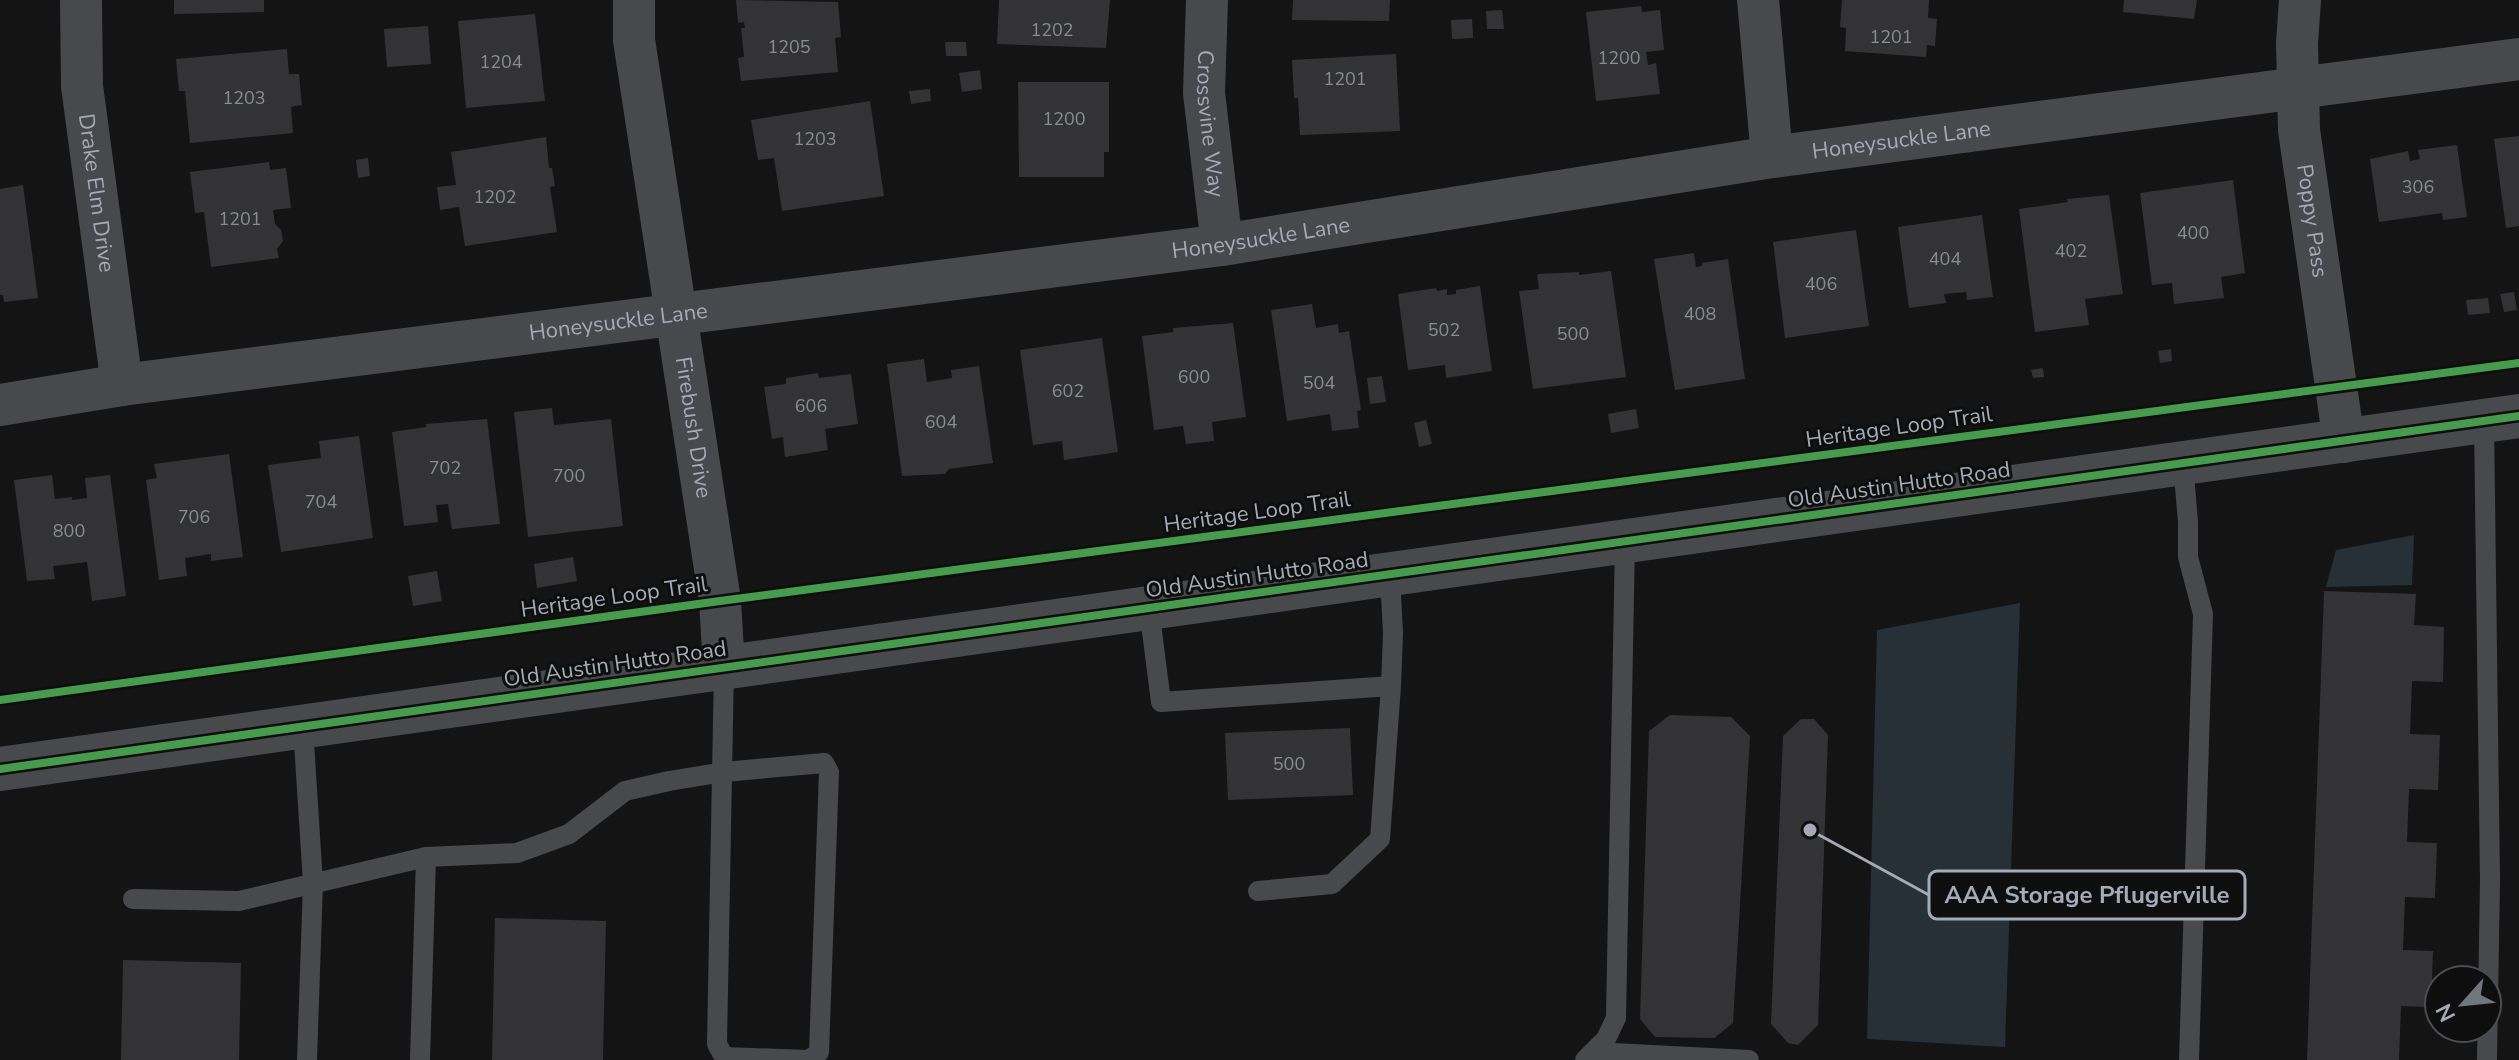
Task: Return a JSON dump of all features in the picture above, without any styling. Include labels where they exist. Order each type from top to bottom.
[{"type":"street","name":"Drake Elm Drive","points":[[81,0],[82,86],[122,385]]},
{"type":"street","name":"Firebush Drive","points":[[634,0],[634,40],[720,601],[724,667]]},
{"type":"street","name":"Crossvine Way","points":[[1207,0],[1204,93],[1222,245]]},
{"type":"street","points":[[1758,0],[1772,157]]},
{"type":"street","name":"Poppy Pass","points":[[2300,0],[2297,43],[2299,130],[2344,442]]},
{"type":"street","name":"Honeysuckle Lane","points":[[0,405],[122,385],[1222,245],[1772,157],[2519,59]]},
{"type":"street","name":"Old Austin Hutto Road","points":[[0,769],[2502,418]]},
{"type":"lane","points":[[2487,1060],[2502,418]]},
{"type":"lane","points":[[2183,463],[2188,557],[2203,614],[2189,1060]]},
{"type":"lane","points":[[1590,1056],[1606,1039],[1616,1018],[1625,542]]},
{"type":"lane","points":[[1258,891],[1332,884],[1380,839],[1391,686],[1393,633],[1390,576]]},
{"type":"lane","points":[[1149,608],[1161,702],[1391,686]]},
{"type":"lane","points":[[133,899],[239,901],[426,857],[517,853],[569,834],[625,791],[724,772],[824,763],[829,772],[819,1052],[809,1060],[724,1057],[717,1044],[724,772],[724,667]]},
{"type":"lane","points":[[303,727],[313,883],[307,1060]]},
{"type":"lane","points":[[420,1060],[426,857]]},
{"type":"lane","points":[[1590,1056],[1749,1060]]},
{"type":"shaded area","points":[[2414,535],[2412,585],[2326,587],[2336,550]]},
{"type":"shaded area","points":[[2020,603],[2005,1047],[1867,1039],[1877,630]]},
{"type":"building","points":[[174,0],[264,0],[264,12],[174,14]]},
{"type":"building","points":[[736,0],[838,2],[841,37],[835,38],[838,72],[741,81],[738,58],[744,57],[741,28],[745,28],[744,22],[738,23]]},
{"type":"building","points":[[999,0],[1110,0],[1106,48],[997,44]]},
{"type":"building","points":[[1293,0],[1390,0],[1389,21],[1292,20]]},
{"type":"building","points":[[1842,0],[1929,0],[1928,18],[1937,19],[1935,46],[1927,45],[1926,57],[1845,51],[1846,28],[1840,27]]},
{"type":"building","points":[[2124,0],[2197,0],[2194,19],[2123,12]]},
{"type":"building","points":[[1641,6],[1642,12],[1660,10],[1664,50],[1646,52],[1648,65],[1656,63],[1660,94],[1596,101],[1586,12]]},
{"type":"building","points":[[1502,10],[1504,29],[1487,29],[1486,11]]},
{"type":"building","points":[[535,14],[545,101],[466,108],[458,21]]},
{"type":"building","points":[[1472,19],[1473,38],[1452,39],[1451,20]]},
{"type":"building","points":[[428,26],[431,64],[387,67],[384,29]]},
{"type":"building","points":[[945,42],[966,42],[967,56],[946,56]]},
{"type":"building","points":[[287,49],[289,74],[299,74],[302,105],[291,107],[293,133],[190,143],[185,91],[179,91],[176,59]]},
{"type":"building","points":[[1396,54],[1400,131],[1300,135],[1292,60]]},
{"type":"building","points":[[980,70],[982,89],[962,92],[959,73]]},
{"type":"building","points":[[1018,82],[1109,82],[1109,152],[1104,152],[1104,177],[1019,177]]},
{"type":"building","points":[[930,89],[931,101],[911,104],[909,91]]},
{"type":"building","points":[[870,101],[884,196],[782,211],[774,158],[758,160],[751,120]]},
{"type":"building","points":[[2519,136],[2519,226],[2506,228],[2494,139]]},
{"type":"building","points":[[546,137],[549,168],[552,168],[555,186],[550,187],[557,232],[465,246],[459,207],[440,210],[437,187],[456,185],[451,152]]},
{"type":"building","points":[[2457,145],[2467,217],[2443,220],[2442,213],[2379,222],[2370,159],[2408,151],[2410,161],[2420,159],[2418,150]]},
{"type":"building","points":[[368,158],[370,176],[358,178],[356,160]]},
{"type":"building","points":[[269,162],[270,170],[286,168],[291,208],[273,210],[283,241],[277,249],[279,258],[211,267],[204,212],[195,213],[190,172]]},
{"type":"building","points":[[2233,180],[2245,273],[2221,277],[2224,298],[2174,304],[2172,283],[2152,285],[2140,193]]},
{"type":"building","points":[[23,185],[38,298],[4,302],[3,295],[0,295],[0,189]]},
{"type":"building","points":[[2109,195],[2123,294],[2085,299],[2089,325],[2035,332],[2019,209],[2068,202],[2067,199]]},
{"type":"building","points":[[1982,215],[1993,297],[1967,300],[1966,292],[1944,294],[1946,303],[1909,308],[1898,227]]},
{"type":"building","points":[[1856,230],[1869,326],[1785,338],[1773,242]]},
{"type":"building","points":[[1694,253],[1696,267],[1702,266],[1702,263],[1728,259],[1745,379],[1675,390],[1654,259]]},
{"type":"building","points":[[1611,271],[1626,377],[1533,389],[1519,291],[1539,289],[1539,274],[1579,272],[1579,275]]},
{"type":"building","points":[[1480,286],[1492,371],[1446,378],[1445,365],[1408,370],[1398,294],[1436,288],[1437,291],[1447,289],[1447,295],[1456,294],[1456,290]]},
{"type":"building","points":[[2514,292],[2517,310],[2504,312],[2500,294]]},
{"type":"building","points":[[2488,298],[2490,313],[2468,315],[2466,300]]},
{"type":"building","points":[[1312,304],[1316,328],[1338,324],[1339,333],[1349,331],[1361,410],[1357,411],[1359,428],[1332,431],[1330,414],[1287,421],[1271,310]]},
{"type":"building","points":[[1233,323],[1246,417],[1212,422],[1214,441],[1186,444],[1183,426],[1154,430],[1142,336],[1173,332],[1173,328]]},
{"type":"building","points":[[1102,338],[1118,452],[1064,460],[1062,441],[1033,445],[1020,350]]},
{"type":"building","points":[[2171,349],[2172,361],[2160,363],[2158,351]]},
{"type":"building","points":[[924,359],[927,382],[952,378],[951,370],[979,366],[993,463],[949,469],[945,474],[902,476],[887,364]]},
{"type":"building","points":[[2043,368],[2044,377],[2033,378],[2031,370]]},
{"type":"building","points":[[818,373],[819,378],[851,374],[858,424],[825,429],[828,450],[785,457],[783,437],[772,439],[764,387],[786,384],[786,378]]},
{"type":"building","points":[[1382,376],[1386,402],[1370,404],[1367,378]]},
{"type":"building","points":[[552,408],[554,425],[611,419],[623,526],[528,537],[514,412]]},
{"type":"building","points":[[1636,409],[1639,428],[1611,433],[1608,414]]},
{"type":"building","points":[[487,419],[500,524],[452,529],[448,504],[436,505],[438,522],[404,526],[392,432],[426,427],[426,424]]},
{"type":"building","points":[[1426,420],[1432,444],[1419,447],[1414,423]]},
{"type":"building","points":[[359,436],[373,538],[281,552],[268,465],[321,458],[319,441]]},
{"type":"building","points":[[229,454],[243,557],[211,561],[211,554],[185,558],[187,576],[159,580],[146,480],[157,478],[154,464]]},
{"type":"building","points":[[52,475],[55,499],[72,497],[72,500],[87,498],[85,478],[110,475],[126,596],[92,601],[87,562],[53,566],[55,579],[27,581],[14,480]]},
{"type":"building","points":[[573,557],[577,581],[537,588],[534,564]]},
{"type":"building","points":[[437,571],[442,601],[413,606],[408,576]]},
{"type":"building","points":[[2324,591],[2416,594],[2414,625],[2444,627],[2443,682],[2412,681],[2410,734],[2440,735],[2438,790],[2409,789],[2407,842],[2437,843],[2435,898],[2405,897],[2403,950],[2433,951],[2433,964],[2423,964],[2423,1007],[2401,1006],[2399,1060],[2307,1060]]},
{"type":"building","points":[[1670,715],[1731,717],[1750,736],[1733,1023],[1714,1038],[1655,1037],[1640,1019],[1649,731]]},
{"type":"building","points":[[1801,719],[1814,719],[1828,735],[1818,1025],[1798,1045],[1788,1043],[1771,1024],[1783,736]]},
{"type":"building","points":[[1350,728],[1353,795],[1228,800],[1225,733]]},
{"type":"building","points":[[495,918],[606,921],[603,1060],[492,1060]]},
{"type":"building","points":[[123,960],[241,963],[239,1060],[121,1060]]},
{"type":"cycle path","name":"Heritage Loop Trail","points":[[0,700],[720,601],[2519,363]]},
{"type":"cycle path","points":[[0,769],[2519,416]]},
{"type":"place","name":"AAA Storage Pflugerville","points":[[1810,830]]}]
